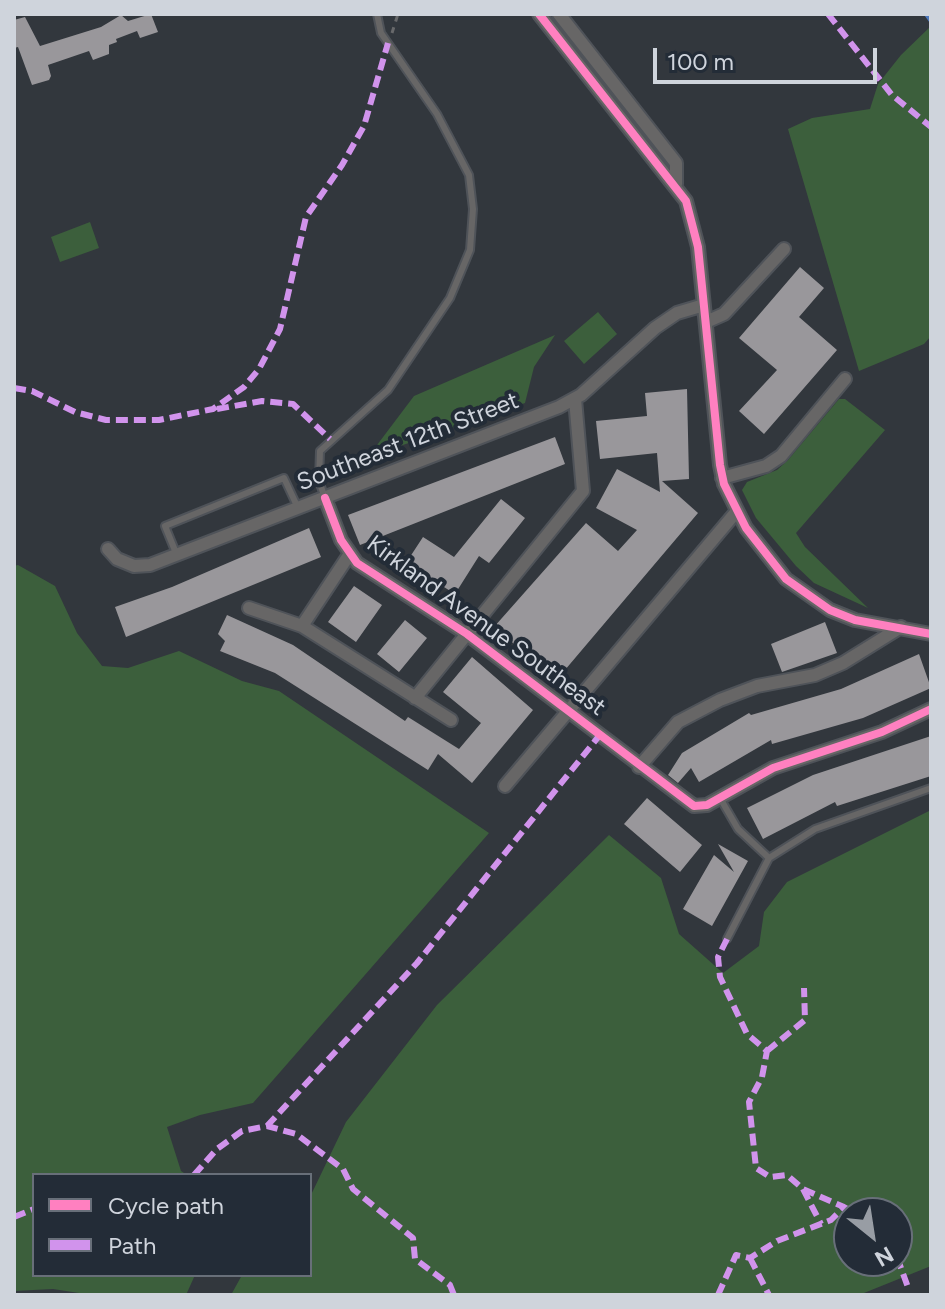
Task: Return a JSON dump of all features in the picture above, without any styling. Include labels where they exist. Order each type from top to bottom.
[{"type":"street","points":[[539,14],[662,174],[676,184]]},
{"type":"street","points":[[559,14],[676,163],[676,184],[695,222],[722,478],[737,511],[762,551],[806,596],[855,620],[931,634]]},
{"type":"street","points":[[706,322],[724,314],[784,249]]},
{"type":"street","name":"Southeast 12th Street","points":[[108,549],[117,559],[134,566],[150,565],[575,399],[655,328],[677,313],[704,305]]},
{"type":"street","points":[[722,478],[766,466],[781,456],[845,379]]},
{"type":"street","points":[[415,698],[583,491],[575,399]]},
{"type":"street","name":"Kirkland Avenue Southeast","points":[[325,498],[349,555],[467,634],[684,800],[700,806],[720,798]]},
{"type":"street","points":[[505,786],[737,511]]},
{"type":"street","points":[[302,626],[349,555]]},
{"type":"street","points":[[249,608],[302,626],[451,720]]},
{"type":"street","points":[[639,767],[678,722],[757,686],[815,675],[843,663],[901,627]]},
{"type":"street","points":[[720,798],[773,768],[882,732],[931,709]]},
{"type":"lane","points":[[325,498],[319,481],[320,451],[388,390],[450,298],[470,250],[473,209],[469,175],[437,114],[381,33],[377,14]]},
{"type":"lane","points":[[177,554],[165,526],[284,478],[298,508]]},
{"type":"lane","points":[[727,939],[769,858],[815,829],[931,788]]},
{"type":"lane","points":[[720,798],[738,829],[769,858]]},
{"type":"path","points":[[388,43],[398,14]]},
{"type":"green space","points":[[931,26],[931,336],[924,344],[859,371],[788,129],[812,118],[870,109],[878,84],[901,55]]},
{"type":"green space","points":[[90,222],[99,248],[60,262],[51,237]]},
{"type":"green space","points":[[598,312],[617,334],[584,364],[564,341]]},
{"type":"green space","points":[[555,335],[534,367],[525,403],[368,457],[414,396]]},
{"type":"green space","points":[[839,399],[845,399],[885,430],[796,533],[805,547],[868,608],[814,583],[756,518],[742,490],[747,482],[777,470],[788,460]]},
{"type":"green space","points":[[18,565],[55,586],[77,633],[102,666],[128,668],[179,651],[242,681],[279,691],[489,833],[253,1103],[200,1115],[167,1127],[184,1173],[32,1173],[32,1277],[194,1277],[186,1295],[92,1295],[53,1289],[14,1291],[14,566]]},
{"type":"green space","points":[[931,810],[931,1266],[913,1273],[913,1197],[833,1197],[833,1277],[904,1277],[859,1295],[231,1295],[241,1277],[312,1277],[312,1193],[346,1122],[437,1005],[609,835],[661,878],[679,934],[723,973],[759,946],[764,912],[787,882]]},
{"type":"building","points":[[151,14],[158,32],[140,38],[137,31],[116,39],[117,42],[109,45],[109,54],[93,60],[89,51],[48,65],[49,80],[32,85],[18,47],[14,48],[14,20],[25,17],[40,46],[101,27],[121,15],[128,21]]},
{"type":"building","points":[[800,267],[824,288],[799,317],[837,350],[764,434],[739,411],[777,370],[739,338]]},
{"type":"building","points":[[687,389],[689,479],[662,481],[698,513],[559,677],[523,646],[520,649],[494,627],[586,523],[618,551],[637,530],[596,508],[617,469],[660,492],[657,453],[600,459],[596,421],[647,416],[645,393]]},
{"type":"building","points":[[555,437],[565,464],[360,545],[348,515]]},
{"type":"building","points":[[501,499],[525,518],[489,563],[479,556],[455,594],[406,563],[423,537],[454,557]]},
{"type":"building","points":[[309,528],[321,557],[126,637],[115,607],[172,587]]},
{"type":"building","points":[[354,586],[382,605],[356,642],[328,622]]},
{"type":"building","points":[[227,615],[293,645],[405,721],[408,717],[459,749],[481,723],[443,692],[472,657],[533,710],[472,783],[438,754],[428,770],[275,673],[220,651],[225,641],[218,634]]},
{"type":"building","points":[[405,620],[427,638],[399,672],[377,654]]},
{"type":"building","points":[[825,622],[837,653],[782,672],[771,644]]},
{"type":"building","points":[[919,654],[931,688],[863,718],[772,744],[771,740],[699,782],[691,768],[678,783],[668,775],[682,753],[749,713],[751,715],[841,689]]},
{"type":"building","points":[[931,736],[931,776],[837,806],[835,802],[763,839],[747,808],[813,775]]},
{"type":"building","points":[[647,798],[702,845],[680,872],[624,824]]},
{"type":"building","points":[[718,844],[748,861],[712,926],[683,909],[714,855],[734,872]]},
{"type":"waterway","points":[[926,14],[931,21]]},
{"type":"marked path","points":[[828,14],[892,95],[931,127]]},
{"type":"marked path","points":[[14,388],[32,391],[75,412],[106,420],[159,420],[213,409],[244,387],[259,369],[280,329],[306,217],[342,165],[364,126],[388,43]]},
{"type":"marked path","points":[[217,409],[262,401],[293,404],[330,439]]},
{"type":"marked path","points":[[267,1126],[417,963],[599,736]]},
{"type":"marked path","points":[[727,939],[718,957],[720,977],[747,1034],[767,1051],[762,1077],[749,1102],[756,1168],[770,1177],[787,1175],[803,1189],[833,1202]]},
{"type":"marked path","points":[[767,1051],[805,1020],[804,988]]},
{"type":"marked path","points":[[196,1173],[217,1149],[242,1131],[267,1126],[296,1134],[343,1169],[353,1189],[413,1238],[415,1259],[450,1285],[454,1295]]},
{"type":"marked path","points":[[803,1189],[821,1224]]},
{"type":"marked path","points":[[14,1217],[32,1210]]},
{"type":"marked path","points":[[718,1295],[736,1255],[750,1258],[777,1241],[833,1218]]},
{"type":"marked path","points":[[750,1258],[769,1295]]},
{"type":"marked path","points":[[904,1277],[909,1290]]},
{"type":"cycle path","points":[[539,14],[686,201],[698,247],[720,465],[724,484],[746,528],[786,579],[830,610],[855,620],[931,634]]},
{"type":"cycle path","points":[[325,498],[341,540],[357,563],[467,634],[694,806],[707,805],[773,768],[882,732],[931,709]]}]
